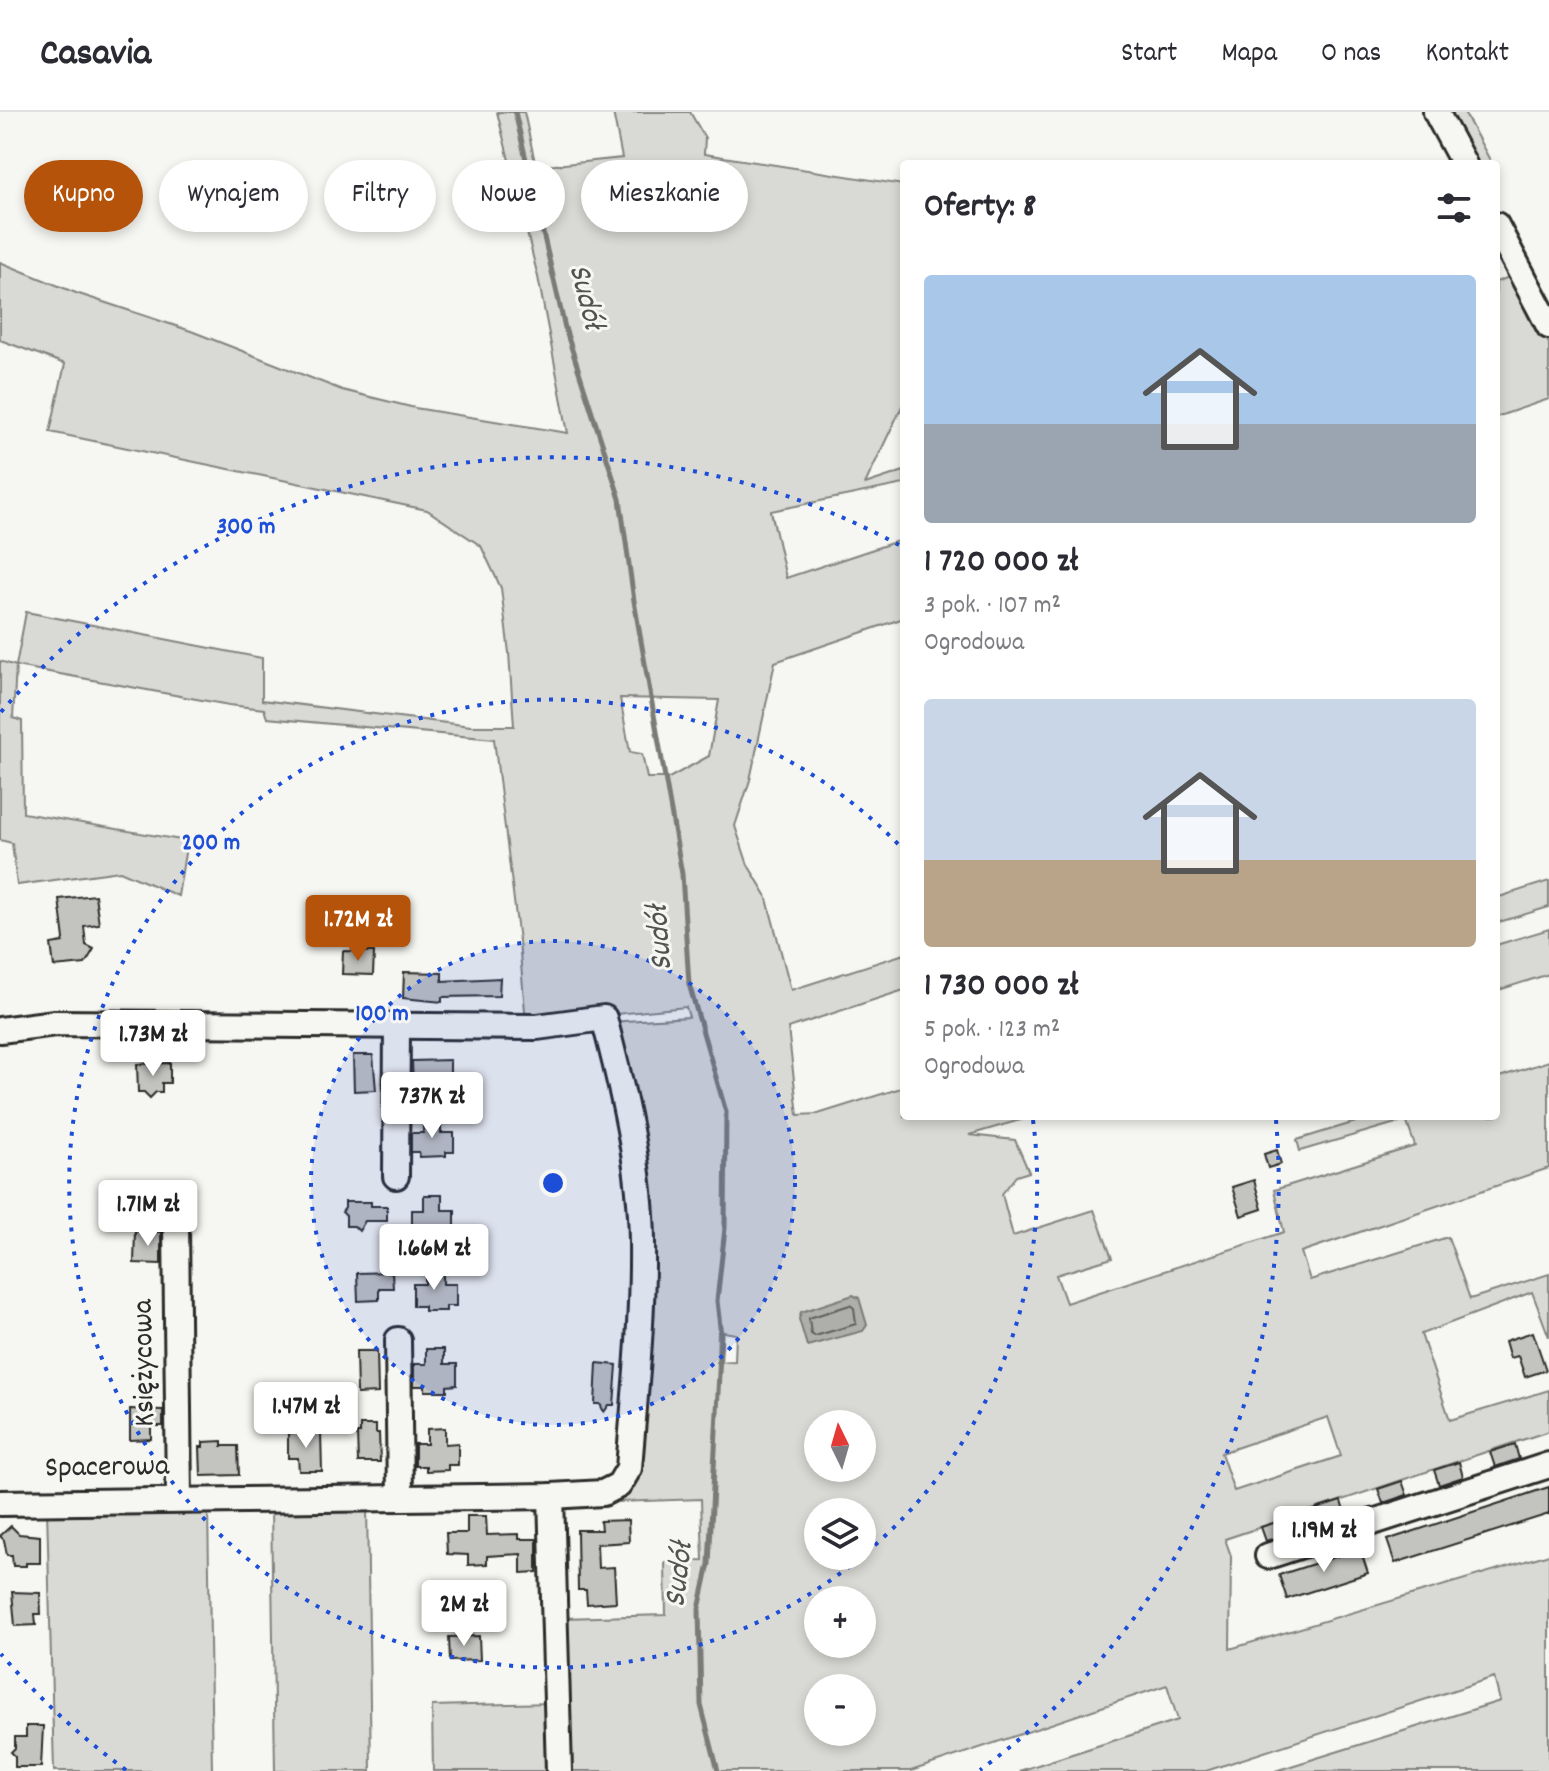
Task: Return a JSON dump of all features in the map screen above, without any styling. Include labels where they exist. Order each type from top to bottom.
[{"type":"street","points":[[1436,112],[1462,160]]},
{"type":"street","points":[[1500,233],[1549,326]]},
{"type":"street","name":"Spacerowa","points":[[0,1503],[551,1496],[603,1493],[619,1485],[629,1468],[640,1322],[642,1239],[636,1167],[622,1085],[604,1018],[537,1027],[397,1027]]},
{"type":"street","points":[[0,1030],[55,1023],[397,1027],[396,1176]]},
{"type":"street","name":"Księżycowa","points":[[176,1225],[179,1500]]},
{"type":"street","points":[[398,1340],[400,1497]]},
{"type":"street","points":[[1268,1556],[1549,1465]]},
{"type":"street","points":[[551,1496],[559,1771]]},
{"type":"shaded area","points":[[497,112],[524,112],[534,160],[509,160]]},
{"type":"shaded area","points":[[613,112],[690,112],[705,138],[704,154],[743,160],[603,160],[622,158]]},
{"type":"shaded area","points":[[1444,112],[1464,112],[1490,160],[1471,160]]},
{"type":"shaded area","points":[[748,161],[900,184],[900,410],[865,484],[900,472],[900,485],[771,511],[786,578],[900,540],[900,619],[775,662],[750,780],[735,826],[748,865],[766,895],[791,990],[900,955],[900,991],[788,1028],[798,1115],[818,1114],[900,1088],[900,1120],[1020,1120],[969,1135],[1015,1140],[1029,1172],[1016,1176],[1002,1194],[1013,1236],[1094,1210],[1112,1258],[1056,1275],[1066,1303],[1284,1232],[1274,1190],[1415,1146],[1406,1120],[1500,1120],[1500,1077],[1549,1061],[1549,1168],[1301,1252],[1310,1280],[1448,1237],[1470,1299],[1549,1274],[1549,1337],[1532,1292],[1421,1334],[1450,1420],[1549,1390],[1549,1431],[1225,1539],[1231,1556],[1230,1649],[1549,1554],[1549,1771],[1275,1771],[1500,1701],[1494,1677],[1206,1771],[1019,1771],[1178,1720],[1167,1685],[911,1771],[566,1771],[563,1618],[666,1615],[665,1562],[703,1560],[701,1499],[618,1502],[636,1469],[644,1329],[609,1022],[689,1017],[686,1007],[526,1023],[494,739],[267,718],[264,709],[16,666],[26,612],[262,658],[262,700],[471,726],[514,726],[501,588],[481,546],[427,510],[50,432],[65,364],[0,340],[0,262],[342,390],[415,408],[568,433],[527,232],[565,232],[565,164],[581,162],[581,232],[748,232]],"holes":[[[620,698],[719,700],[709,756],[669,778],[647,778],[642,754],[630,752]],[[718,1331],[736,1334],[735,1361],[717,1362]],[[1328,1417],[1341,1456],[1234,1491],[1221,1453]]]},
{"type":"shaded area","points":[[1517,274],[1549,344],[1549,399],[1500,416],[1500,280]]},
{"type":"shaded area","points":[[0,661],[16,666],[13,718],[22,721],[23,813],[187,841],[178,896],[120,871],[17,885],[12,843],[0,840]]},
{"type":"shaded area","points":[[1549,881],[1549,907],[1500,922],[1500,897]]},
{"type":"shaded area","points":[[1549,929],[1549,974],[1500,990],[1500,944]]},
{"type":"shaded area","points":[[1362,1120],[1406,1120],[1300,1151],[1297,1140]]},
{"type":"shaded area","points":[[367,1504],[371,1771],[275,1771],[271,1505]]},
{"type":"shaded area","points":[[208,1507],[212,1771],[54,1771],[47,1509]]},
{"type":"shaded area","points":[[553,1703],[554,1771],[433,1771],[432,1706]]},
{"type":"water","points":[[853,1295],[859,1298],[867,1325],[863,1331],[807,1346],[799,1319],[801,1312]]},
{"type":"building","points":[[95,895],[99,924],[84,926],[86,945],[94,949],[85,964],[54,967],[51,944],[63,942],[64,939],[59,899]]},
{"type":"building","points":[[343,951],[374,952],[373,975],[342,974]]},
{"type":"building","points":[[404,972],[442,973],[442,981],[500,978],[499,996],[442,997],[442,1002],[403,998]]},
{"type":"building","points":[[353,1055],[373,1055],[376,1090],[354,1091]]},
{"type":"building","points":[[450,1060],[450,1086],[413,1087],[412,1061]]},
{"type":"building","points":[[170,1063],[170,1083],[162,1083],[162,1092],[156,1092],[150,1098],[144,1092],[138,1092],[137,1064]]},
{"type":"building","points":[[423,1118],[441,1118],[441,1133],[454,1133],[454,1152],[446,1152],[446,1156],[419,1157],[419,1152],[411,1152],[411,1133],[423,1133]]},
{"type":"building","points":[[1277,1150],[1281,1164],[1268,1168],[1264,1154]]},
{"type":"building","points":[[1254,1180],[1262,1209],[1241,1216],[1232,1187]]},
{"type":"building","points":[[424,1195],[442,1195],[442,1210],[455,1210],[455,1228],[447,1228],[448,1233],[420,1234],[420,1229],[412,1229],[412,1210],[424,1210]]},
{"type":"building","points":[[345,1202],[371,1202],[371,1206],[387,1206],[387,1221],[365,1221],[359,1231],[354,1226],[346,1226],[346,1216],[342,1212]]},
{"type":"building","points":[[135,1231],[161,1232],[161,1264],[134,1263]]},
{"type":"building","points":[[425,1269],[443,1269],[443,1284],[456,1284],[456,1306],[446,1306],[446,1311],[424,1311],[424,1306],[413,1306],[413,1284],[425,1284]]},
{"type":"building","points":[[392,1272],[393,1288],[379,1288],[379,1300],[358,1301],[357,1273]]},
{"type":"building","points":[[1533,1332],[1546,1370],[1525,1377],[1518,1356],[1510,1358],[1505,1341]]},
{"type":"building","points":[[426,1349],[444,1349],[444,1364],[457,1364],[457,1385],[447,1386],[447,1391],[425,1391],[425,1386],[414,1386],[414,1364],[426,1364]]},
{"type":"building","points":[[356,1351],[377,1351],[378,1393],[357,1394]]},
{"type":"building","points":[[597,1363],[617,1365],[614,1405],[609,1405],[604,1412],[600,1404],[595,1404]]},
{"type":"building","points":[[130,1409],[163,1410],[163,1426],[151,1426],[151,1439],[130,1440]]},
{"type":"building","points":[[360,1425],[376,1425],[380,1462],[358,1462],[357,1433],[360,1433]]},
{"type":"building","points":[[445,1428],[445,1444],[458,1443],[458,1465],[448,1465],[448,1470],[426,1471],[426,1466],[415,1466],[415,1444],[427,1444],[427,1429]]},
{"type":"building","points":[[321,1432],[322,1471],[299,1471],[298,1458],[288,1458],[288,1433]]},
{"type":"building","points":[[222,1441],[222,1446],[238,1446],[239,1475],[201,1476],[200,1447],[203,1447],[203,1442]]},
{"type":"building","points":[[1515,1444],[1519,1459],[1495,1467],[1490,1452]]},
{"type":"building","points":[[1459,1462],[1463,1477],[1439,1485],[1434,1470]]},
{"type":"building","points":[[1402,1481],[1407,1495],[1383,1503],[1378,1489]]},
{"type":"building","points":[[1549,1487],[1549,1514],[1395,1563],[1387,1540]]},
{"type":"building","points":[[1341,1501],[1345,1515],[1321,1523],[1316,1509]]},
{"type":"building","points":[[467,1516],[486,1516],[487,1535],[519,1534],[519,1539],[537,1539],[537,1572],[521,1573],[521,1554],[487,1556],[487,1564],[468,1565],[468,1555],[447,1554],[446,1533],[467,1533]]},
{"type":"building","points":[[1286,1519],[1290,1533],[1266,1541],[1261,1527]]},
{"type":"building","points":[[628,1520],[629,1542],[597,1544],[598,1568],[614,1567],[616,1602],[587,1604],[586,1590],[578,1590],[577,1530],[601,1530],[600,1521]]},
{"type":"building","points":[[11,1526],[19,1534],[40,1536],[40,1563],[13,1566],[12,1555],[7,1555],[0,1536]]},
{"type":"building","points":[[1360,1549],[1368,1573],[1287,1599],[1279,1575]]},
{"type":"building","points":[[12,1592],[40,1593],[41,1614],[35,1614],[36,1625],[15,1626]]},
{"type":"building","points":[[479,1636],[480,1660],[450,1661],[449,1637]]},
{"type":"building","points":[[26,1726],[43,1726],[41,1767],[15,1767],[15,1756],[11,1752],[15,1748],[15,1737],[26,1737]]},
{"type":"waterway","name":"Sudół","points":[[515,112],[565,328],[620,499],[634,601],[682,874],[689,984],[726,1112],[725,1228],[717,1301],[721,1335],[709,1564],[699,1609],[701,1705],[718,1771]]}]
